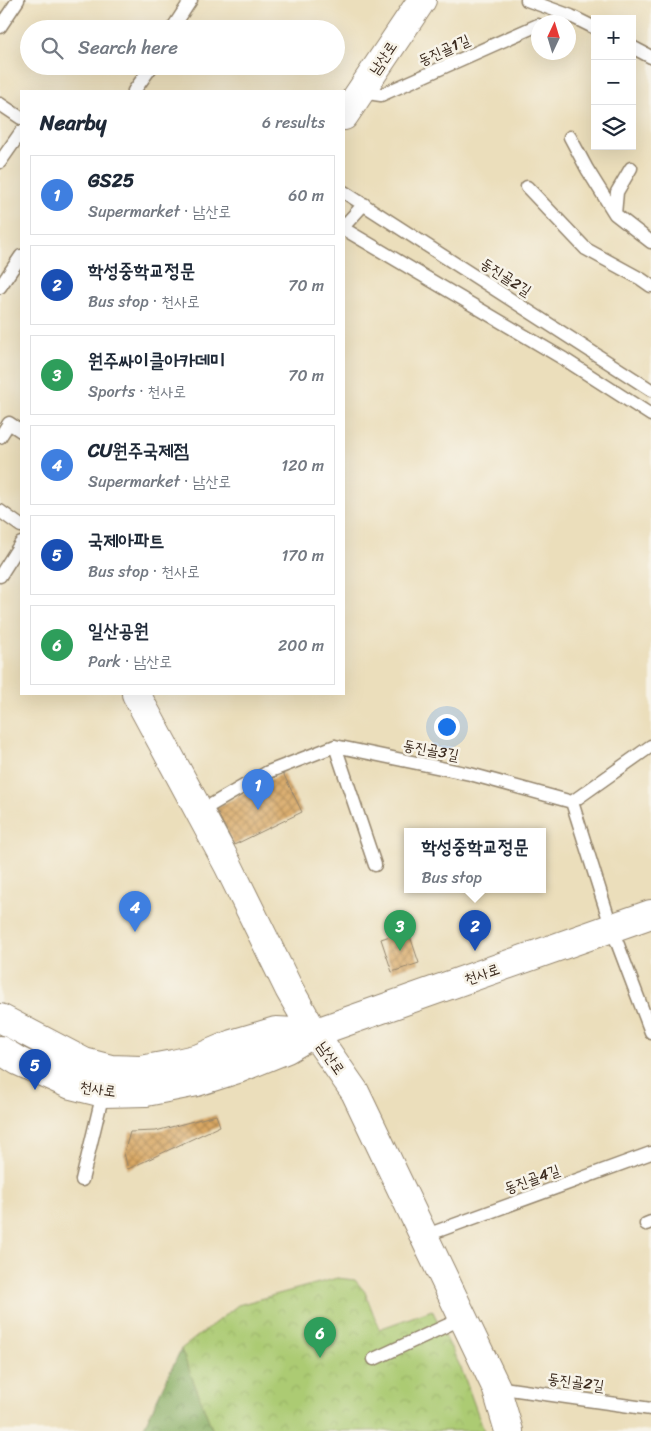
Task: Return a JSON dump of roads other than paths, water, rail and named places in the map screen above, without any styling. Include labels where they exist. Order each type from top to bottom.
[{"type":"street","name":"남산로","points":[[345,115],[422,0]]},
{"type":"street","name":"남산로","points":[[137,695],[199,812],[289,989],[314,1033],[355,1092],[496,1387],[509,1431]]},
{"type":"street","name":"천사로","points":[[0,1050],[18,1061],[72,1085],[107,1081],[141,1070],[199,1058],[232,1044],[276,1031],[314,1033],[651,914]]},
{"type":"street","name":"천사로","points":[[0,1018],[84,1062],[107,1081]]},
{"type":"lane","points":[[0,27],[18,0]]},
{"type":"lane","points":[[178,20],[191,0]]},
{"type":"lane","points":[[527,0],[591,26]]},
{"type":"lane","name":"동진골1길","points":[[361,92],[381,95],[531,28]]},
{"type":"lane","points":[[636,49],[651,57]]},
{"type":"lane","points":[[135,90],[146,75]]},
{"type":"lane","points":[[0,104],[20,117]]},
{"type":"lane","points":[[0,162],[20,133]]},
{"type":"lane","points":[[570,138],[615,214],[651,242]]},
{"type":"lane","points":[[615,214],[617,192],[632,168]]},
{"type":"lane","points":[[527,187],[586,249],[651,286]]},
{"type":"lane","name":"동진골2길","points":[[345,193],[650,385]]},
{"type":"lane","points":[[345,226],[364,204]]},
{"type":"lane","points":[[345,228],[564,359],[651,415]]},
{"type":"lane","points":[[0,288],[20,258]]},
{"type":"lane","points":[[0,437],[9,424],[20,430]]},
{"type":"lane","points":[[0,511],[20,525]]},
{"type":"lane","points":[[0,576],[20,545]]},
{"type":"lane","points":[[199,812],[268,772],[335,746],[376,865]]},
{"type":"lane","name":"동진골3길","points":[[335,746],[470,774],[572,802]]},
{"type":"lane","points":[[651,746],[572,802],[612,929],[651,1032]]},
{"type":"lane","points":[[82,1180],[107,1081]]},
{"type":"lane","name":"동진골4길","points":[[424,1236],[651,1153]]},
{"type":"lane","points":[[374,1359],[463,1318]]},
{"type":"lane","name":"동진골2길","points":[[496,1387],[651,1409]]},
{"type":"place","name":"GS25","points":[[258,810]]},
{"type":"place","name":"CU원주국제점","points":[[135,932]]},
{"type":"place","name":"원주싸이클아카데미","points":[[400,951]]},
{"type":"place","name":"학성중학교정문","points":[[475,951]]},
{"type":"place","name":"국제아파트","points":[[35,1090]]},
{"type":"place","name":"일산공원","points":[[320,1358]]}]
